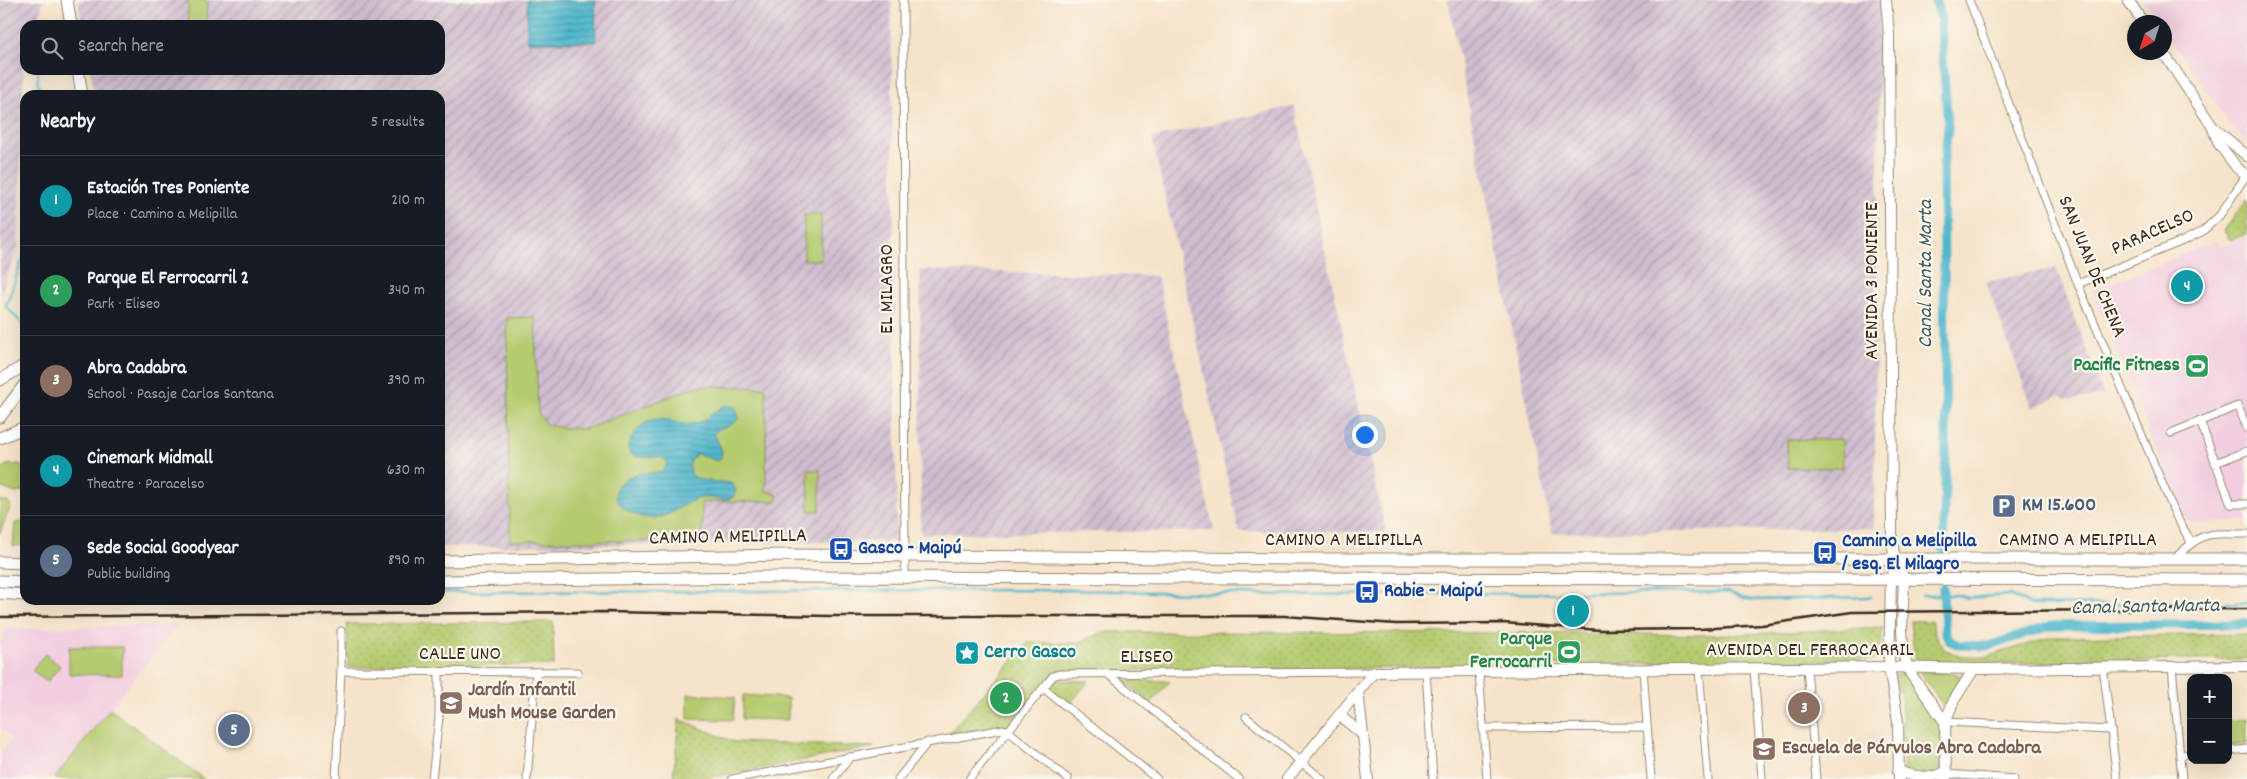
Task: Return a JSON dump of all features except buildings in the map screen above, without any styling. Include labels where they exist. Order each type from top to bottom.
[{"type":"main road","points":[[67,0],[70,20]]},
{"type":"main road","points":[[79,75],[81,90]]},
{"type":"main road","points":[[0,380],[20,368]]},
{"type":"main road","points":[[0,417],[20,391]]},
{"type":"main road","points":[[0,438],[20,429]]},
{"type":"main road","name":"CAMINO A MELIPILLA","points":[[445,561],[791,555],[905,558],[1211,559],[2247,559]]},
{"type":"main road","points":[[1020,558],[1020,578]]},
{"type":"main road","points":[[1211,559],[1211,580]]},
{"type":"main road","points":[[1296,579],[1297,559]]},
{"type":"main road","points":[[0,562],[20,563]]},
{"type":"main road","name":"CAMINO A MELIPILLA","points":[[445,581],[770,578],[2247,580]]},
{"type":"main road","points":[[0,581],[20,582]]},
{"type":"main road","points":[[0,594],[20,594]]},
{"type":"street","name":"EL MILAGRO","points":[[903,0],[905,579]]},
{"type":"street","name":"AVENIDA 3 PONIENTE","points":[[1886,0],[1889,44],[1892,534],[1896,560],[1904,579],[1902,642],[1908,668],[1946,722]]},
{"type":"street","name":"SAN JUAN DE CHENA","points":[[1969,0],[2078,284],[2176,516],[2191,542]]},
{"type":"street","points":[[2128,0],[2138,15]]},
{"type":"street","points":[[2168,60],[2212,126],[2219,144],[2237,168],[2247,175]]},
{"type":"street","points":[[2212,126],[2247,156]]},
{"type":"street","name":"PARACELSO","points":[[2078,284],[2186,240],[2203,231],[2220,215],[2247,175]]},
{"type":"street","points":[[2171,434],[2238,406],[2247,428]]},
{"type":"street","points":[[2200,421],[2231,504],[2247,504]]},
{"type":"street","points":[[2215,463],[2247,451]]},
{"type":"street","points":[[2173,560],[2191,542],[2203,536],[2247,534]]},
{"type":"street","name":"AVENIDA 3 PONIENTE","points":[[1896,560],[1891,579],[1889,667],[1898,722],[1898,775]]},
{"type":"street","points":[[336,779],[341,671],[340,632]]},
{"type":"street","points":[[2103,666],[2116,779]]},
{"type":"street","points":[[2172,666],[2182,779]]},
{"type":"street","name":"AVENIDA DEL FERROCARRIL","points":[[1374,672],[2247,666]]},
{"type":"street","points":[[1754,668],[1762,779]]},
{"type":"street","points":[[1807,668],[1816,779]]},
{"type":"street","points":[[1643,669],[1651,779]]},
{"type":"street","points":[[1699,669],[1708,779]]},
{"type":"street","points":[[1946,775],[1946,722],[1954,700],[1974,669]]},
{"type":"street","name":"CALLE UNO","points":[[341,671],[578,672]]},
{"type":"street","points":[[1426,671],[1433,779]]},
{"type":"street","points":[[1479,671],[1487,779]]},
{"type":"street","points":[[432,779],[439,717],[439,672]]},
{"type":"street","points":[[527,779],[536,672]]},
{"type":"street","points":[[1288,779],[1374,672]]},
{"type":"street","name":"ELISEO","points":[[974,777],[1043,688],[1053,676],[1059,674],[1374,672]]},
{"type":"street","points":[[1109,674],[1239,779]]},
{"type":"street","points":[[1043,688],[1158,779]]},
{"type":"street","points":[[1358,691],[1368,779]]},
{"type":"street","points":[[1338,716],[1363,734]]},
{"type":"street","points":[[1246,717],[1322,779]]},
{"type":"street","points":[[1946,722],[2111,730]]},
{"type":"street","points":[[1483,728],[1647,727]]},
{"type":"street","points":[[732,779],[768,776],[850,757],[1002,729],[1008,731],[1068,779]]},
{"type":"street","points":[[898,779],[928,742]]},
{"type":"street","points":[[2232,751],[2247,749]]},
{"type":"street","points":[[2180,756],[2187,755]]},
{"type":"street","points":[[833,779],[850,757]]},
{"type":"street","points":[[1898,775],[1922,777],[1946,775],[2014,779]]},
{"type":"shaded area","points":[[0,0],[43,0],[38,20],[20,20],[20,75],[23,75],[23,90],[20,90],[18,248],[0,295]]},
{"type":"shaded area","points":[[78,0],[891,0],[897,541],[445,547],[445,90],[94,90],[91,75],[445,75],[445,20],[81,20]]},
{"type":"shaded area","points":[[1448,0],[1880,0],[1874,528],[1552,533]]},
{"type":"shaded area","points":[[2143,0],[2247,0],[2247,142],[2232,127],[2172,41],[2172,15],[2154,15]]},
{"type":"shaded area","points":[[1294,106],[1386,532],[1239,531],[1152,138]]},
{"type":"shaded area","points":[[2247,237],[2247,521],[2192,523],[2183,516],[2093,291],[2217,240],[2221,247]]},
{"type":"shaded area","points":[[2056,268],[2104,395],[2070,400],[2058,396],[2032,408],[1986,282]]},
{"type":"shaded area","points":[[920,270],[1157,276],[1214,531],[921,534]]},
{"type":"shaded area","points":[[178,624],[54,779],[0,779],[0,755],[12,739],[0,728],[0,645],[6,629]]},
{"type":"green space","points":[[188,0],[207,0],[206,20],[188,20]]},
{"type":"green space","points":[[2247,199],[2247,234],[2230,240],[2224,231]]},
{"type":"green space","points":[[804,215],[821,215],[821,260],[804,260]]},
{"type":"green space","points":[[535,317],[538,413],[547,425],[586,429],[697,386],[766,388],[766,491],[777,494],[777,501],[702,502],[702,541],[510,541],[507,318]]},
{"type":"green space","points":[[1842,439],[1843,468],[1788,468],[1787,440]]},
{"type":"green space","points":[[20,464],[20,492],[16,493],[0,487],[0,472],[6,465]]},
{"type":"green space","points":[[808,470],[820,470],[820,511],[809,511]]},
{"type":"green space","points":[[0,500],[11,505],[0,533]]},
{"type":"green space","points":[[20,522],[20,545],[13,546],[15,523]]},
{"type":"green space","points":[[1910,621],[1931,621],[1936,637],[1944,649],[1961,657],[1986,657],[2050,637],[2247,634],[2247,659],[1923,665],[1915,661]]},
{"type":"green space","points":[[553,622],[554,665],[348,667],[347,624]]},
{"type":"green space","points":[[1883,627],[1877,660],[1057,671],[1009,726],[948,734],[1029,642],[1077,643],[1103,632],[1727,635]]},
{"type":"green space","points":[[69,647],[122,647],[122,675],[69,674]]},
{"type":"green space","points":[[45,654],[60,666],[47,682],[32,670]]},
{"type":"green space","points":[[1920,672],[1954,673],[1959,675],[1960,683],[1945,708]]},
{"type":"green space","points":[[1908,674],[1940,719],[1943,779],[1904,779],[1902,706],[1900,692],[1893,675]]},
{"type":"green space","points":[[1057,680],[1089,681],[1069,705],[1049,689]]},
{"type":"green space","points":[[1122,680],[1170,681],[1151,703]]},
{"type":"green space","points":[[688,694],[735,697],[733,720],[688,719]]},
{"type":"green space","points":[[743,695],[788,698],[788,720],[742,719]]},
{"type":"green space","points":[[110,709],[204,779],[54,779]]},
{"type":"green space","points":[[679,719],[734,742],[874,747],[702,779],[673,779]]},
{"type":"green space","points":[[2247,719],[2247,743],[2232,745],[2232,721]]},
{"type":"water","points":[[527,0],[595,0],[596,42],[527,42]]},
{"type":"water","points":[[726,405],[735,407],[739,417],[734,423],[714,433],[722,451],[721,458],[717,461],[697,454],[691,460],[690,466],[692,474],[701,480],[732,484],[736,490],[733,497],[725,500],[700,498],[666,515],[654,518],[633,514],[618,502],[617,488],[622,481],[637,474],[661,472],[667,465],[666,460],[662,458],[639,457],[630,454],[628,446],[636,431],[645,423],[656,419],[693,424],[702,421]]},
{"type":"waterway","name":"Canal Santa Marta","points":[[1935,0],[1940,15],[1948,128],[1943,167],[1946,449],[1943,549]]},
{"type":"waterway","points":[[38,75],[40,90]]},
{"type":"waterway","points":[[20,266],[6,306],[20,321]]},
{"type":"waterway","name":"Canal Santa Marta","points":[[1943,588],[1945,632],[1950,641],[1959,645],[1988,646],[2050,626],[2247,624]]},
{"type":"waterway","points":[[445,592],[1070,590],[1282,595],[1730,592],[1742,598],[1754,600],[1871,597]]},
{"type":"waterway","points":[[1922,595],[1957,595],[1968,598],[2009,595],[2032,605],[2247,603]]},
{"type":"railway","points":[[0,617],[607,612],[831,616],[1284,616],[1396,624],[1503,623],[1600,630],[1700,629],[1762,625],[1852,612],[2247,609]]},
{"type":"place","name":"Cinemark Midmall","points":[[2187,286]]},
{"type":"place","name":"Pacific Fitness","points":[[2197,366]]},
{"type":"place","name":"KM 15.600","points":[[2004,506]]},
{"type":"place","name":"Gasco - Maipú","points":[[841,549]]},
{"type":"place","name":"Camino a Melipilla / esq. El Milagro","points":[[1825,553]]},
{"type":"place","name":"Rabie - Maipú","points":[[1367,592]]},
{"type":"place","name":"Estación Tres Poniente","points":[[1573,611]]},
{"type":"place","name":"Parque Ferrocarril","points":[[1569,652]]},
{"type":"place","name":"Cerro Gasco","points":[[967,653]]},
{"type":"place","name":"Parque El Ferrocarril 2","points":[[1006,698]]},
{"type":"place","name":"Jardín Infantil Mush Mouse Garden","points":[[451,703]]},
{"type":"place","name":"Abra Cadabra","points":[[1804,708]]},
{"type":"place","name":"Sede Social Goodyear","points":[[234,730]]},
{"type":"place","name":"Escuela de Párvulos Abra Cadabra","points":[[1764,749]]}]
